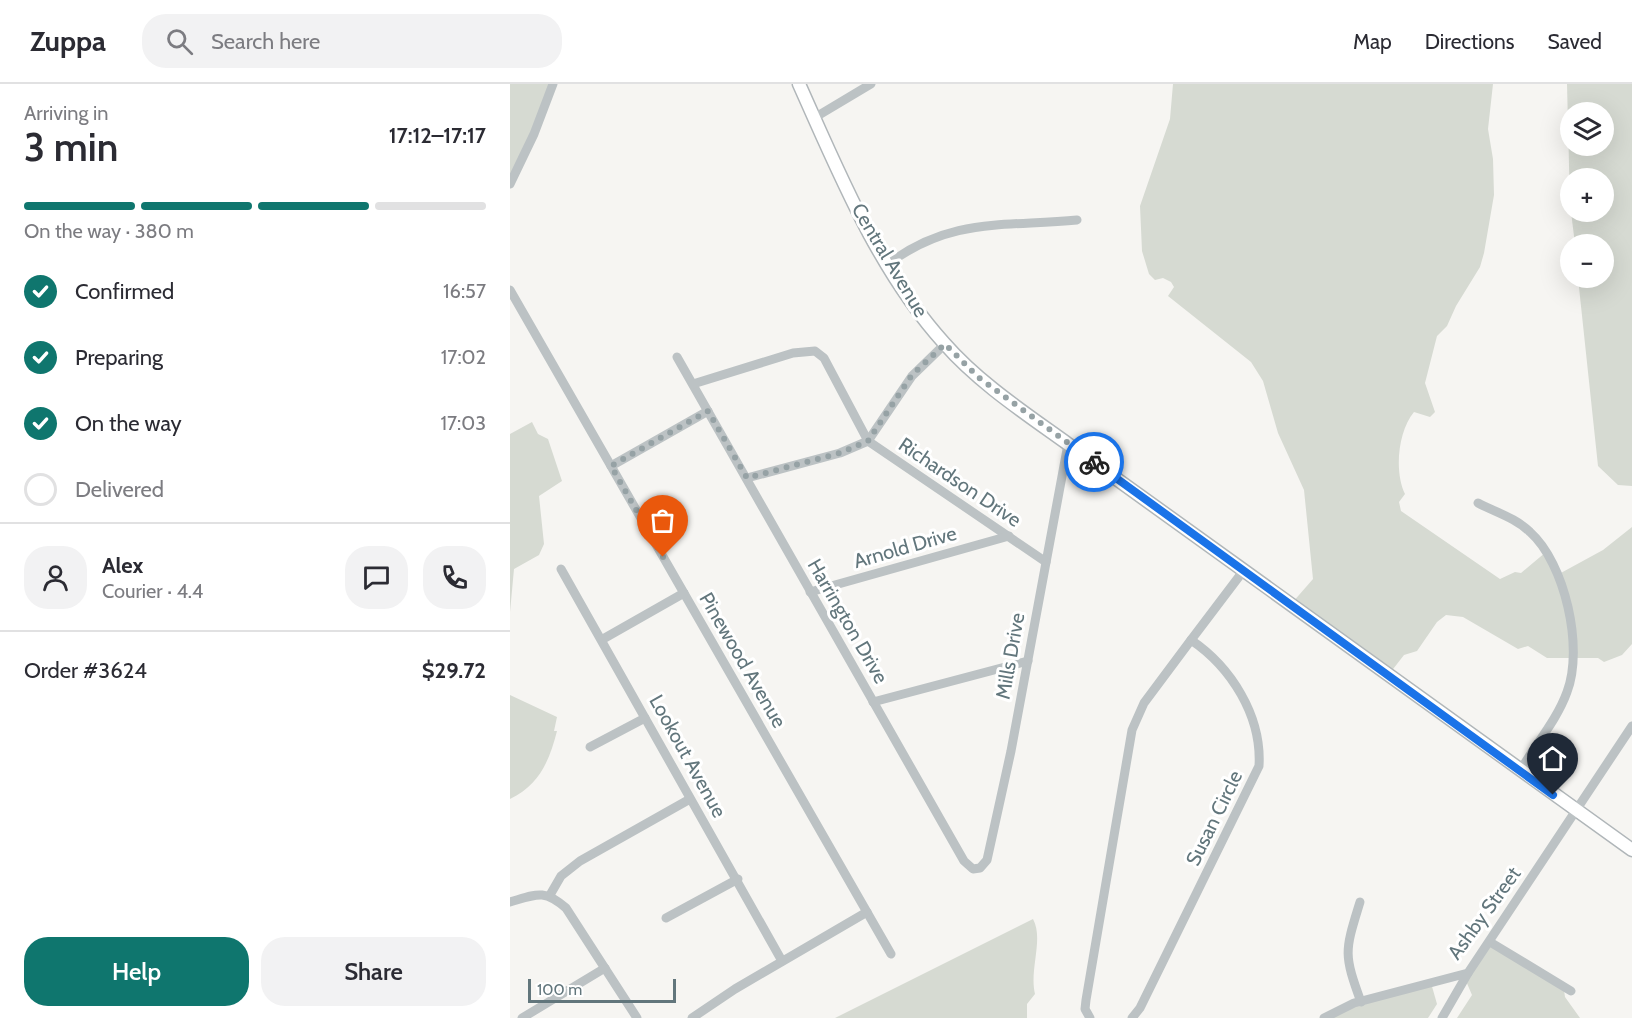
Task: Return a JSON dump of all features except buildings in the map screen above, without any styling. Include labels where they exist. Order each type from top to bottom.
[{"type":"main road","name":"Central Avenue","points":[[799,84],[888,264],[909,299],[945,344],[978,377],[1632,850]]},
{"type":"street","points":[[510,184],[534,134],[553,84]]},
{"type":"street","points":[[814,118],[871,84]]},
{"type":"street","points":[[888,264],[913,246],[954,230],[1077,220]]},
{"type":"street","name":"Pinewood Avenue","points":[[510,290],[891,954]]},
{"type":"street","points":[[747,478],[840,453],[868,441],[912,375],[945,344]]},
{"type":"street","name":"Richardson Drive","points":[[693,384],[793,352],[815,351],[830,368],[868,441],[1046,562]]},
{"type":"street","name":"Harrington Drive","points":[[677,357],[964,861],[973,869],[977,869]]},
{"type":"street","points":[[611,466],[708,411]]},
{"type":"street","name":"Mills Drive","points":[[977,869],[984,866],[987,860],[1028,661],[1068,444]]},
{"type":"street","points":[[1478,503],[1524,526],[1540,542],[1561,582],[1569,614],[1572,675],[1568,691],[1520,771]]},
{"type":"street","name":"Arnold Drive","points":[[810,592],[1009,536]]},
{"type":"street","name":"Lookout Avenue","points":[[561,568],[783,961]]},
{"type":"street","points":[[1090,1018],[1085,1010],[1086,1000],[1132,730],[1144,703],[1244,570]]},
{"type":"street","points":[[603,639],[684,593]]},
{"type":"street","name":"Susan Circle","points":[[1132,1018],[1140,1008],[1259,766],[1259,750],[1254,726],[1232,678],[1191,640]]},
{"type":"street","points":[[873,702],[1028,661]]},
{"type":"street","points":[[590,747],[645,718]]},
{"type":"street","name":"Ashby Street","points":[[1324,1018],[1361,1002],[1468,973],[1632,726]]},
{"type":"street","points":[[550,896],[561,876],[600,849],[690,799]]},
{"type":"street","points":[[666,918],[738,879]]},
{"type":"street","points":[[510,902],[542,893],[550,896],[566,909],[638,1018]]},
{"type":"street","points":[[1360,902],[1346,954],[1349,970],[1361,1002]]},
{"type":"street","points":[[692,1018],[867,912]]},
{"type":"street","points":[[1490,942],[1571,991]]},
{"type":"street","points":[[522,1018],[605,968]]},
{"type":"street","points":[[1442,1018],[1468,973]]},
{"type":"shaded area","points":[[510,84],[554,84],[510,185]]},
{"type":"shaded area","points":[[1173,84],[1493,84],[1488,129],[1493,159],[1494,195],[1484,253],[1480,267],[1456,306],[1447,326],[1437,336],[1425,383],[1435,412],[1430,417],[1414,412],[1404,430],[1399,452],[1400,475],[1405,494],[1399,502],[1401,511],[1500,579],[1515,572],[1521,573],[1546,552],[1559,574],[1603,550],[1632,527],[1632,644],[1622,655],[1604,662],[1598,658],[1547,658],[1528,646],[1518,649],[1463,617],[1446,615],[1437,622],[1417,651],[1404,655],[1390,673],[1292,603],[1313,579],[1304,490],[1278,433],[1263,381],[1251,362],[1168,296],[1174,287],[1171,282],[1163,278],[1155,280],[1149,274],[1142,251],[1140,206],[1170,119]]},
{"type":"shaded area","points":[[1567,84],[1632,84],[1632,486],[1618,485],[1598,466],[1579,288],[1614,288],[1614,234],[1574,234],[1572,222],[1614,222],[1614,168],[1569,168],[1569,156],[1614,156],[1614,102],[1567,102]]},
{"type":"shaded area","points":[[532,422],[538,434],[548,439],[562,481],[539,496],[544,544],[539,555],[514,569],[510,612],[510,434]]},
{"type":"shaded area","points":[[510,695],[557,717],[554,731],[557,731],[550,753],[536,780],[510,799]]},
{"type":"shaded area","points":[[1033,919],[1037,936],[1035,994],[1027,1004],[1027,1018],[835,1018]]},
{"type":"shaded area","points":[[1489,943],[1564,990],[1565,997],[1580,1018],[1457,1018],[1472,995],[1463,974]]},
{"type":"shaded area","points":[[1431,983],[1437,1004],[1428,1018],[1327,1018],[1357,1003]]},
{"type":"way so far","points":[[663,557],[611,466],[708,411],[747,478],[840,453],[868,441],[912,375],[925,360],[945,344],[978,377],[1094,462]]},
{"type":"route","points":[[1094,462],[1553,795]]}]
